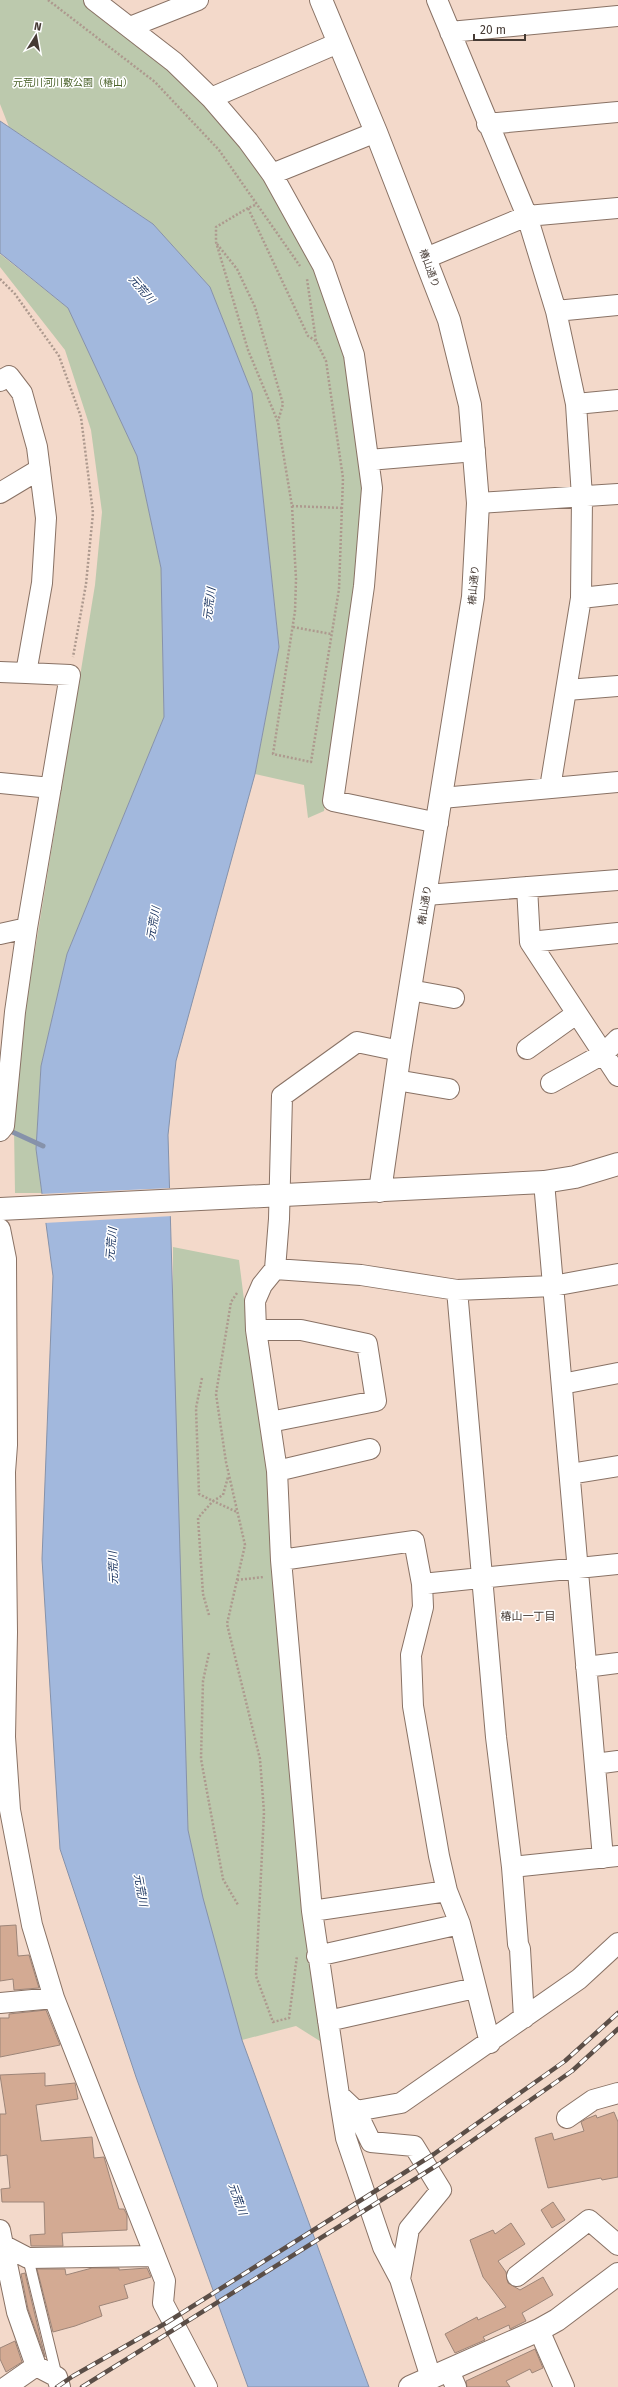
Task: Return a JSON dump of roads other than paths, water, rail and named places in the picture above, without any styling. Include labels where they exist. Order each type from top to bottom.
[{"type":"street","points":[[94,0],[174,62],[210,98],[248,141],[272,174],[323,266],[354,355],[372,488],[364,586],[332,801],[438,823]]},
{"type":"street","points":[[130,28],[198,0]]},
{"type":"street","name":"椿山通り","points":[[320,0],[376,132],[426,258],[448,320],[470,405],[475,451],[478,503],[473,597],[438,823],[400,1051],[380,1191]]},
{"type":"street","points":[[437,0],[487,124],[527,216],[556,312],[576,404],[582,497],[581,598],[550,788]]},
{"type":"street","points":[[450,32],[618,16]]},
{"type":"street","points":[[210,98],[338,43]]},
{"type":"street","points":[[487,124],[618,112]]},
{"type":"street","points":[[272,174],[376,132]]},
{"type":"street","points":[[426,258],[527,216],[618,208]]},
{"type":"street","points":[[556,312],[618,305]]},
{"type":"street","points":[[0,381],[9,376],[22,393],[37,447],[46,518],[42,583],[26,673]]},
{"type":"street","points":[[576,404],[618,400]]},
{"type":"street","points":[[369,460],[475,451]]},
{"type":"street","points":[[0,493],[40,469]]},
{"type":"street","points":[[478,503],[618,494]]},
{"type":"street","points":[[581,598],[618,594]]},
{"type":"street","points":[[0,672],[70,675],[27,928],[15,1012],[4,1126],[0,1131]]},
{"type":"street","points":[[567,690],[618,686]]},
{"type":"street","points":[[0,782],[51,788]]},
{"type":"street","points":[[442,798],[618,782]]},
{"type":"street","points":[[426,895],[618,880]]},
{"type":"street","points":[[527,887],[530,942],[618,1076]]},
{"type":"street","points":[[0,934],[27,928]]},
{"type":"street","points":[[530,942],[618,933]]},
{"type":"street","points":[[410,990],[454,998]]},
{"type":"street","points":[[527,1049],[576,1014]]},
{"type":"street","points":[[551,1083],[604,1054],[618,1039]]},
{"type":"street","points":[[400,1051],[357,1042],[282,1096],[280,1196],[275,1269],[262,1285],[256,1301],[256,1330],[277,1470],[282,1567],[312,1911],[317,1956],[339,2095],[349,2145],[383,2247],[400,2279],[433,2381],[557,2320],[618,2274]]},
{"type":"street","points":[[396,1080],[449,1088]]},
{"type":"street","points":[[0,1209],[251,1198],[544,1182],[575,1177],[618,1164]]},
{"type":"street","points":[[512,1867],[610,1857],[595,1764],[544,1182]]},
{"type":"street","points":[[0,1233],[6,1259],[7,1445],[2,1473],[2,1737],[11,1818],[32,1925],[54,1998],[165,2281],[163,2303],[207,2387]]},
{"type":"street","points":[[275,1269],[361,1275],[457,1290],[554,1286],[618,1274]]},
{"type":"street","points":[[457,1290],[496,1737],[512,1867],[524,2018]]},
{"type":"street","points":[[256,1330],[300,1330],[367,1344],[376,1401],[270,1422]]},
{"type":"street","points":[[562,1384],[618,1374]]},
{"type":"street","points":[[277,1470],[370,1449]]},
{"type":"street","points":[[570,1474],[618,1466]]},
{"type":"street","points":[[282,1567],[414,1541],[422,1584],[423,1607],[411,1655],[413,1706],[439,1856],[447,1891],[460,1924],[490,2043]]},
{"type":"street","points":[[422,1584],[618,1564]]},
{"type":"street","points":[[586,1667],[618,1663]]},
{"type":"street","points":[[595,1764],[618,1761]]},
{"type":"street","points":[[312,1911],[447,1891]]},
{"type":"street","points":[[317,1956],[460,1924]]},
{"type":"street","points":[[356,2111],[401,2103],[490,2043],[579,1979],[618,1943]]},
{"type":"street","points":[[328,2021],[475,1988]]},
{"type":"street","points":[[0,2003],[54,1998]]},
{"type":"street","points":[[567,2118],[593,2100],[618,2093]]},
{"type":"street","points":[[339,2095],[356,2111],[371,2142],[414,2146],[441,2190],[409,2229],[400,2279]]},
{"type":"street","points":[[517,2276],[589,2220],[618,2245]]},
{"type":"street","points":[[1,2240],[28,2258],[154,2256]]},
{"type":"street","points":[[1,2240],[17,2312],[36,2366],[59,2382]]},
{"type":"street","points":[[539,2330],[564,2387]]},
{"type":"street","points":[[6,2387],[36,2366]]},
{"type":"lane","points":[[28,2258],[59,2382]]},
{"type":"water","name":"元荒川","points":[[0,121],[153,224],[210,287],[252,393],[279,647],[255,774],[176,1061],[168,1135],[188,1830],[203,1898],[242,2040],[369,2387],[248,2387],[136,2077],[60,1849],[42,1559],[53,1276],[36,1149],[41,1066],[67,954],[164,717],[161,568],[137,456],[68,308],[0,253]]},
{"type":"waterway","points":[[6,1129],[43,1146]]},
{"type":"railway","points":[[57,2387],[73,2376],[166,2323],[434,2154],[565,2061],[618,2013]]},
{"type":"railway","points":[[82,2387],[439,2164],[572,2071],[618,2029]]},
{"type":"district","name":"椿山一丁目","points":[[528,1616]]},
{"type":"park label","name":"元荒川河川敷公園（椿山）","points":[[73,82]]}]
